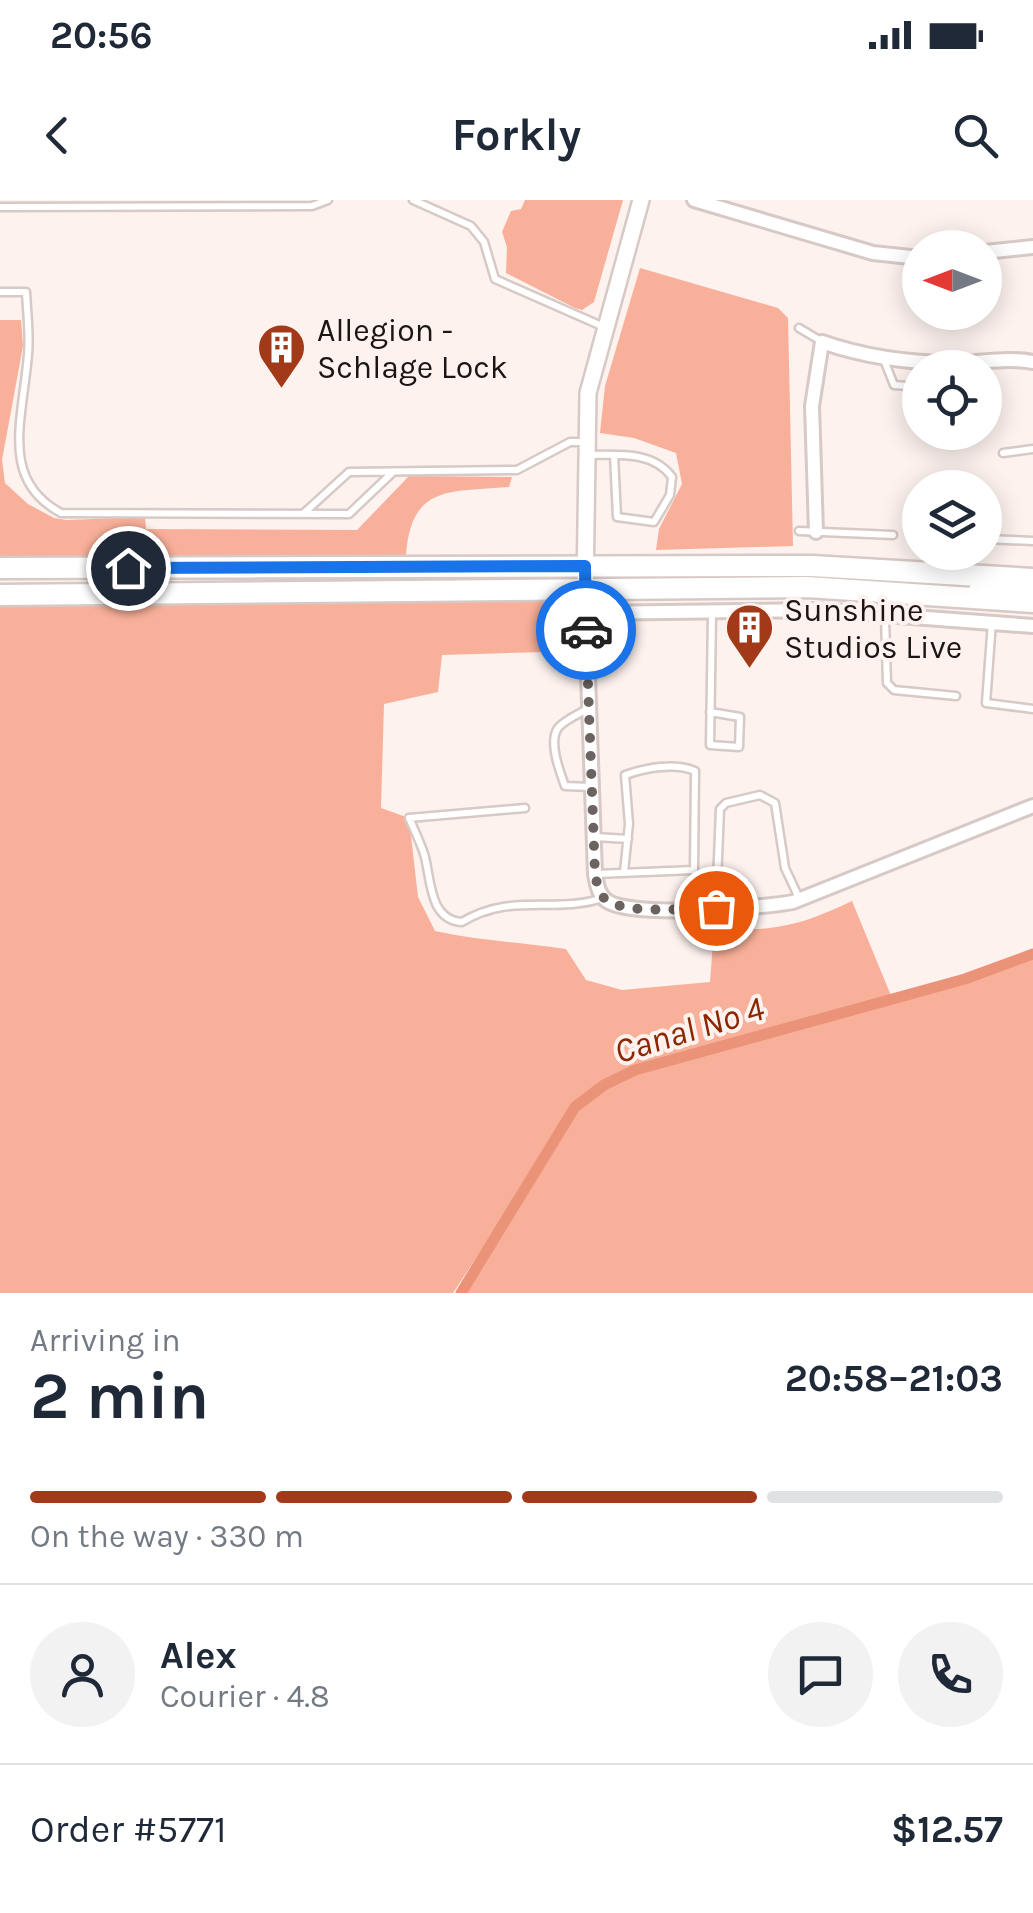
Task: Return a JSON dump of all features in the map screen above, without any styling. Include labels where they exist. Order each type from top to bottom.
[{"type":"main road","points":[[0,568],[812,566],[1033,579]]},
{"type":"main road","points":[[0,595],[807,587],[1033,602]]},
{"type":"main road","points":[[933,594],[965,590],[1033,591]]},
{"type":"street","points":[[641,200],[588,393],[585,448],[591,787],[595,874],[603,898],[631,908],[758,908],[799,899],[1033,806]]},
{"type":"street","points":[[694,200],[873,253],[902,256]]},
{"type":"street","points":[[1002,250],[1033,246]]},
{"type":"street","points":[[816,532],[812,406],[822,342],[902,360]]},
{"type":"street","points":[[1002,361],[1033,362]]},
{"type":"street","points":[[586,613],[819,610],[1033,626]]},
{"type":"lane","points":[[0,206],[294,202],[312,206],[326,204],[328,200]]},
{"type":"lane","points":[[413,200],[471,226],[478,233],[495,279],[605,328]]},
{"type":"lane","points":[[0,292],[26,292],[28,354],[10,445]]},
{"type":"lane","points":[[800,328],[822,342]]},
{"type":"lane","points":[[883,358],[894,385],[902,386]]},
{"type":"lane","points":[[304,514],[349,472],[516,470],[570,442],[614,455],[642,456],[664,467],[672,477],[670,495],[654,522],[617,517],[614,455]]},
{"type":"lane","points":[[1004,453],[1033,449]]},
{"type":"lane","points":[[22,492],[61,513],[349,514],[392,472]]},
{"type":"lane","points":[[799,531],[892,535]]},
{"type":"lane","points":[[1002,540],[1033,541]]},
{"type":"lane","points":[[710,712],[740,717],[739,748],[710,744],[710,712],[712,612]]},
{"type":"lane","points":[[885,615],[887,682],[894,690],[956,696]]},
{"type":"lane","points":[[992,622],[986,703],[1033,709]]},
{"type":"lane","points":[[588,708],[558,728],[555,739],[564,786],[591,787]]},
{"type":"lane","points":[[595,874],[694,870],[695,772],[688,768],[642,769],[624,776],[628,840],[624,872]]},
{"type":"lane","points":[[716,908],[720,810],[726,802],[760,795],[775,802],[785,868],[799,899]]},
{"type":"lane","points":[[525,808],[410,818],[424,851],[433,898],[440,913],[449,920],[462,922],[479,910],[504,905],[588,903],[603,898]]},
{"type":"lane","points":[[593,837],[628,840]]},
{"type":"shaded area","points":[[525,200],[623,200],[594,302],[582,310],[506,273],[507,247],[502,232],[511,211],[521,209]]},
{"type":"shaded area","points":[[640,268],[778,308],[788,318],[793,546],[656,550],[659,529],[682,484],[676,453],[634,438],[600,433],[605,386]]},
{"type":"shaded area","points":[[0,320],[21,320],[23,346],[2,460],[5,483],[28,504],[54,518],[145,517],[146,529],[357,530],[409,476],[512,477],[509,487],[452,492],[425,504],[409,532],[406,555],[0,558]]},
{"type":"shaded area","points":[[544,600],[545,652],[442,655],[438,692],[384,704],[381,808],[409,818],[418,897],[435,931],[566,949],[586,980],[622,990],[710,982],[714,929],[785,926],[852,901],[892,998],[1033,954],[1033,1293],[461,1293],[549,1147],[453,1293],[0,1293],[0,606]]},
{"type":"waterway","name":"Canal No 4","points":[[461,1293],[575,1107],[604,1085],[635,1070],[965,979],[1033,954]]},
{"type":"way so far","points":[[586,630],[595,874],[599,890],[603,898],[622,907],[716,908]]},
{"type":"place","name":"Allegion - Schlage Lock","points":[[282,390]]},
{"type":"place","name":"Sunshine Studios Live","points":[[749,670]]},
{"type":"route","points":[[128,568],[585,566],[586,630]]}]
